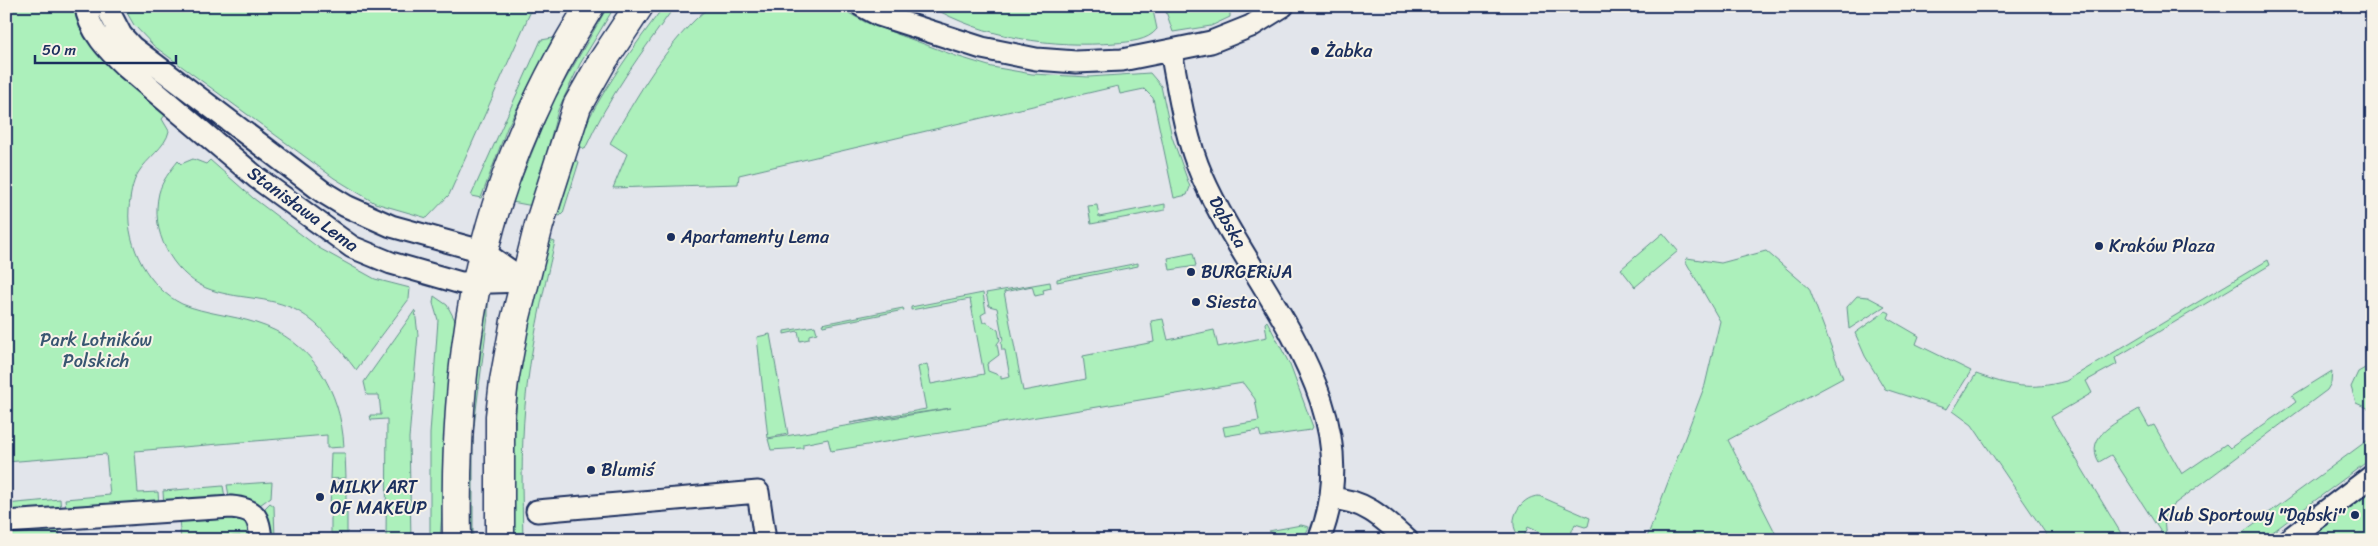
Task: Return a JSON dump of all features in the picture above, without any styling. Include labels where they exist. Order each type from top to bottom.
[{"type":"main road","points":[[457,540],[456,474],[459,408],[475,284],[482,251],[492,213],[526,123],[556,62],[590,6]]},
{"type":"main road","points":[[500,540],[500,416],[504,381],[515,321],[539,225],[577,106],[598,68],[640,6]]},
{"type":"street","name":"Stanisława Lema","points":[[86,6],[96,31],[108,50],[264,183],[352,247],[372,256],[426,274],[461,283],[525,281]]},
{"type":"street","points":[[106,6],[121,35],[132,47],[323,192],[358,213],[391,226],[482,251],[525,281]]},
{"type":"street","points":[[862,6],[879,14],[982,48],[1018,56],[1056,61],[1122,60],[1171,52],[1226,38],[1283,6]]},
{"type":"street","points":[[897,6],[928,29]]},
{"type":"street","name":"Dąbska","points":[[1171,52],[1188,133],[1202,176],[1222,216],[1287,325],[1321,404],[1332,457],[1331,500],[1319,540]]},
{"type":"street","points":[[2288,540],[2372,476]]},
{"type":"street","points":[[537,511],[758,492],[765,540]]},
{"type":"street","points":[[1331,500],[1350,500],[1364,505],[1407,540]]},
{"type":"street","points":[[6,522],[231,507],[246,508],[260,522],[261,540]]},
{"type":"green space","name":"Park Lotników Polskich","points":[[6,6],[76,6],[80,20],[166,114],[162,119],[169,131],[167,137],[138,173],[131,195],[129,223],[131,237],[142,264],[159,288],[182,304],[200,310],[247,320],[276,331],[308,355],[320,370],[330,388],[342,426],[344,447],[327,448],[327,435],[135,451],[138,493],[158,492],[159,506],[67,515],[65,499],[110,495],[106,454],[6,462]]},
{"type":"green space","points":[[123,6],[531,6],[530,13],[449,195],[427,218],[375,203],[334,178],[154,46],[134,25]]},
{"type":"green space","points":[[608,6],[615,6],[580,64],[558,110],[533,206],[512,202],[552,103]]},
{"type":"green space","points":[[664,6],[675,6],[615,93],[585,149],[581,147],[577,142],[606,89]]},
{"type":"green space","points":[[711,6],[836,6],[865,22],[956,56],[992,67],[1032,74],[1089,77],[1150,73],[1161,86],[1172,137],[1190,187],[1187,195],[1174,198],[1153,98],[1144,89],[1120,94],[1118,86],[739,175],[738,184],[613,188],[627,154],[610,143],[642,88],[668,51],[681,34]]},
{"type":"green space","points":[[930,6],[1152,6],[1157,29],[1149,36],[1126,42],[1068,44],[1043,42],[996,33],[973,26]]},
{"type":"green space","points":[[1164,6],[1230,6],[1230,17],[1211,26],[1173,32]]},
{"type":"green space","points":[[553,38],[507,128],[481,198],[471,196],[541,40]]},
{"type":"green space","points":[[193,159],[206,164],[210,160],[253,198],[319,248],[375,279],[410,288],[409,299],[356,370],[337,345],[315,323],[298,311],[275,302],[217,292],[206,288],[183,272],[173,261],[161,236],[158,222],[157,207],[159,193],[164,180],[178,161],[181,164]]},
{"type":"green space","points":[[575,160],[579,162],[563,213],[560,216],[553,214],[569,161]]},
{"type":"green space","points":[[1165,204],[1165,210],[1091,224],[1088,206],[1097,205],[1099,217]]},
{"type":"green space","points":[[1663,233],[1678,251],[1635,287],[1621,269]]},
{"type":"green space","points":[[547,239],[555,242],[537,324],[525,406],[522,456],[523,540],[514,540],[514,451],[518,383],[526,330]]},
{"type":"green space","points":[[1766,251],[1809,288],[1843,378],[1728,440],[1779,540],[1646,540],[1705,385],[1720,321],[1686,262],[1687,258],[1721,263]]},
{"type":"green space","points":[[1193,253],[1196,266],[1170,270],[1168,258]]},
{"type":"green space","points":[[2268,260],[2270,265],[2115,358],[2117,364],[2086,381],[2092,393],[2051,417],[2125,540],[2050,540],[1972,425],[1953,411],[1976,374],[1999,382],[2020,386],[2042,386],[2066,381]]},
{"type":"green space","points":[[1138,263],[1138,266],[1057,282],[1057,279]]},
{"type":"green space","points":[[1050,282],[1051,288],[1043,290],[1044,294],[1035,296],[1032,286],[1004,292],[1023,391],[1086,379],[1083,356],[1154,342],[1151,321],[1163,319],[1168,340],[1214,330],[1218,347],[1267,337],[1265,323],[1267,321],[1290,365],[1313,427],[1311,430],[1261,437],[1259,430],[1225,436],[1223,427],[1259,421],[1255,399],[1243,383],[831,451],[828,439],[803,444],[803,448],[771,450],[768,439],[951,408],[850,423],[926,409],[918,367],[927,364],[931,384],[984,374],[970,299],[911,310],[911,307],[983,293],[986,312],[981,315],[983,323],[986,322],[998,330],[1000,340],[997,344],[999,355],[987,364],[988,371],[1001,376],[1001,379],[1010,377],[1005,350],[1002,350],[1001,343],[1003,340],[997,308],[989,306],[986,293]]},
{"type":"green space","points":[[488,295],[488,316],[473,434],[473,540],[467,540],[468,416]]},
{"type":"green space","points":[[434,296],[447,305],[456,322],[440,540],[430,540],[430,434],[438,320],[433,303]]},
{"type":"green space","points":[[1857,296],[1868,297],[1885,306],[1849,329],[1847,307]]},
{"type":"green space","points":[[903,308],[904,310],[823,326],[822,324]]},
{"type":"green space","points":[[415,310],[418,335],[409,438],[411,540],[386,540],[387,419],[371,420],[370,415],[381,415],[379,395],[367,395],[364,382]]},
{"type":"green space","points":[[1886,311],[1890,313],[1888,318],[1919,336],[1916,344],[1971,371],[1947,409],[1885,389],[1865,356],[1855,333]]},
{"type":"green space","points":[[815,326],[817,333],[809,335],[809,339],[800,341],[798,331],[784,334],[784,331]]},
{"type":"green space","points":[[770,334],[788,434],[768,438],[757,337]]},
{"type":"green space","points":[[2372,364],[2372,410],[2356,403],[2351,387],[2358,372]]},
{"type":"green space","points":[[2332,371],[2331,383],[2327,390],[2173,505],[2164,518],[2166,540],[2111,455],[2099,462],[2095,452],[2096,444],[2106,430],[2139,409],[2149,427],[2154,425],[2182,474],[2226,444],[2230,448],[2296,402],[2292,396]]},
{"type":"green space","points":[[2372,437],[2372,458],[2262,540],[2232,540]]},
{"type":"green space","points":[[331,453],[345,453],[346,478],[330,479]]},
{"type":"green space","points":[[272,482],[271,497],[257,507],[230,501],[227,485]]},
{"type":"green space","points":[[346,482],[346,508],[330,509],[331,483]]},
{"type":"green space","points":[[223,486],[226,503],[164,508],[163,491]]},
{"type":"green space","name":"Klub Sportowy \"Dąbski\"","points":[[2372,490],[2372,540],[2306,540]]},
{"type":"green space","points":[[1539,496],[1590,518],[1588,526],[1575,524],[1568,540],[1558,540],[1528,527],[1523,539],[1514,527],[1516,513],[1525,501]]},
{"type":"green space","points":[[60,499],[61,515],[6,520],[6,504]]},
{"type":"green space","points":[[270,503],[274,506],[275,540],[269,540],[262,511]]},
{"type":"green space","points":[[347,513],[347,533],[331,533],[331,514]]},
{"type":"green space","points":[[242,516],[250,520],[254,540],[241,540],[240,536],[181,540],[179,520]]},
{"type":"green space","points":[[59,525],[60,540],[6,540],[6,527]]},
{"type":"green space","points":[[1301,525],[1309,527],[1303,540],[1286,540],[1269,531]]},
{"type":"place","name":"Żabka","points":[[1315,51]]},
{"type":"place","name":"Apartamenty Lema","points":[[671,237]]},
{"type":"place","name":"Kraków Plaza","points":[[2099,246]]},
{"type":"place","name":"BURGERiJA","points":[[1191,272]]},
{"type":"place","name":"Siesta","points":[[1196,302]]},
{"type":"place","name":"Blumiś","points":[[591,470]]},
{"type":"place","name":"MILKY ART OF MAKEUP","points":[[320,497]]},
{"type":"place","name":"Klub Sportowy \"Dąbski\"","points":[[2355,515]]}]
